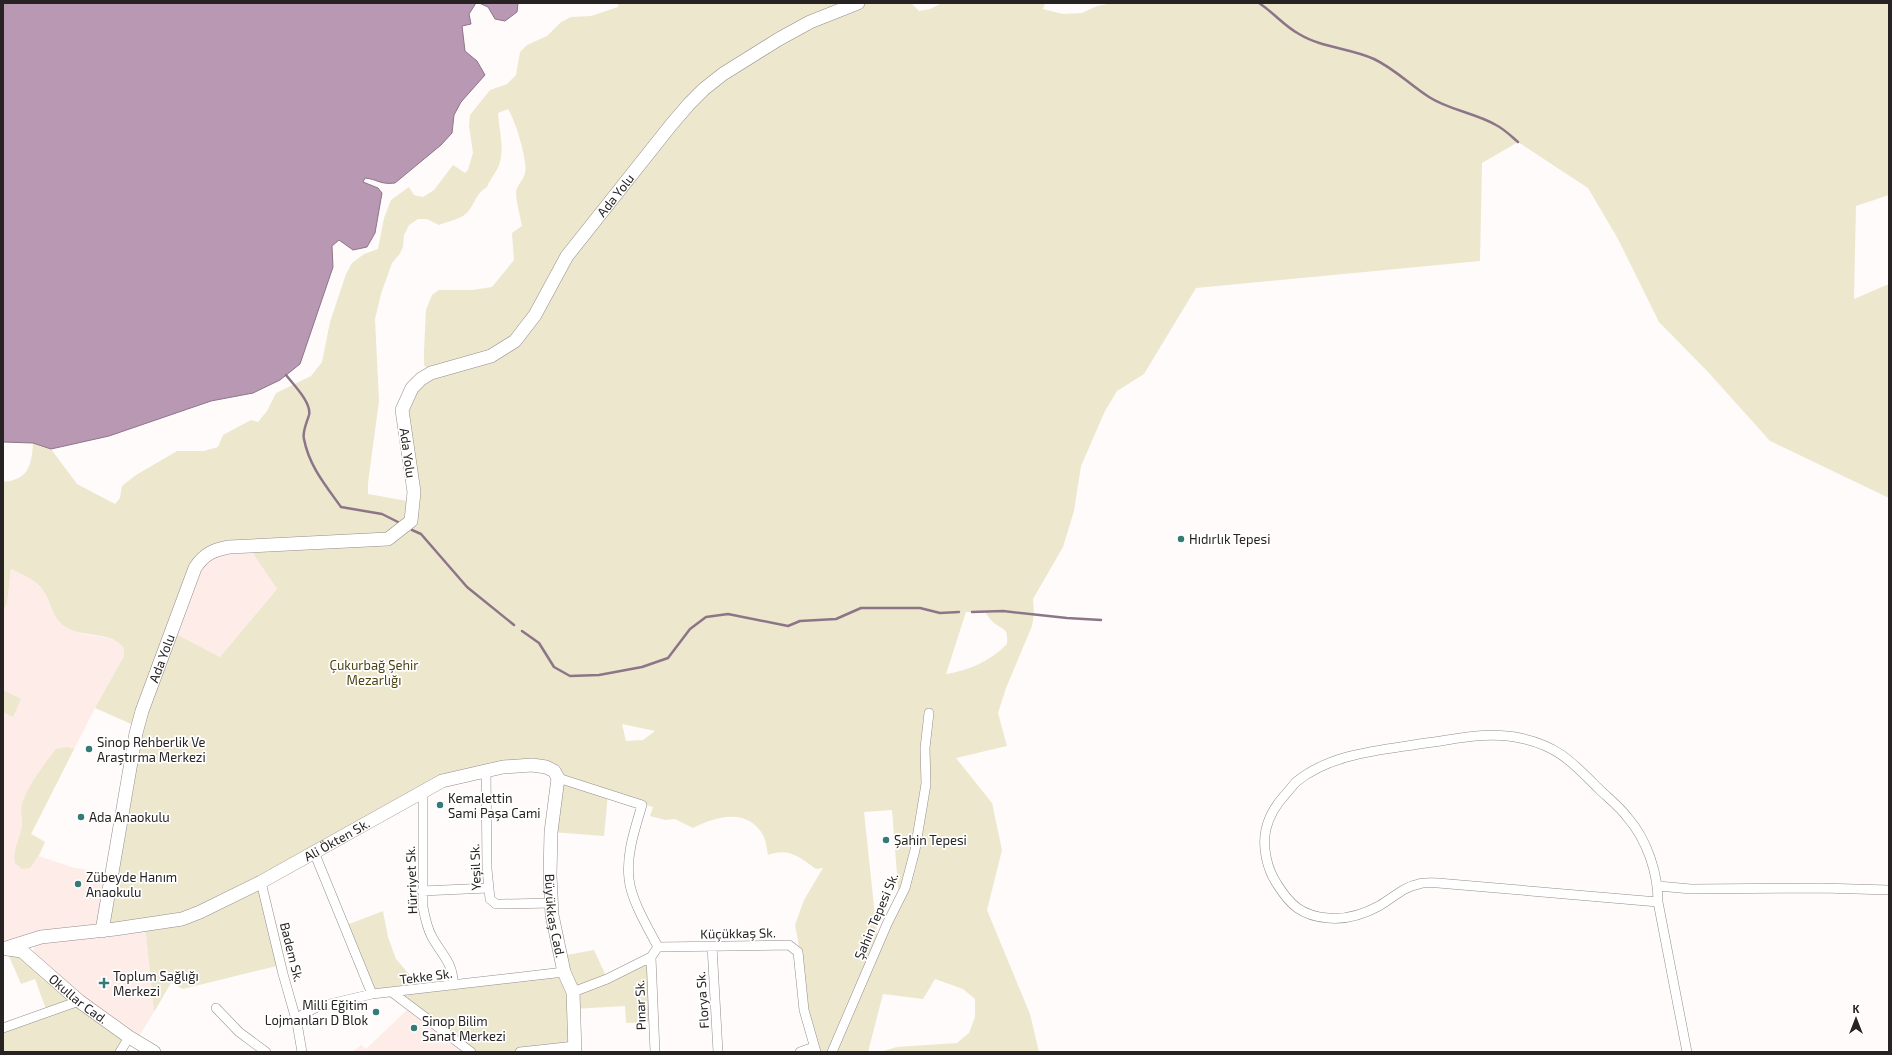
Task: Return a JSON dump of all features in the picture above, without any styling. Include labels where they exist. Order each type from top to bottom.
[{"type":"street","name":"Ada Yolu","points":[[108,930],[131,763],[142,711],[195,568],[201,560],[208,553],[229,547],[388,540],[411,521],[414,492],[402,410],[412,388],[421,379],[431,373],[491,356],[514,341],[535,315],[567,256],[671,125],[704,89],[723,74],[779,39],[810,22],[858,3]]},
{"type":"street","name":"Şahin Tepesi Sk.","points":[[832,1052],[887,924],[905,888],[915,850],[926,784],[925,748],[929,713]]},
{"type":"street","points":[[1658,902],[1438,883],[1419,883],[1402,890],[1380,906],[1354,916],[1328,918],[1304,913],[1293,906],[1273,878],[1266,856],[1264,839],[1268,819],[1279,802],[1296,782],[1319,768],[1362,753],[1497,734],[1522,738],[1552,748],[1566,757],[1629,818],[1646,847],[1658,886],[1658,902],[1687,1052]]},
{"type":"street","name":"Ali Ökten Sk.","points":[[3,949],[45,936],[108,930],[182,919],[220,904],[423,790],[442,781],[486,770],[532,765],[554,771],[558,778]]},
{"type":"street","name":"Yeşil Sk.","points":[[486,770],[488,888],[490,900],[496,904],[552,904]]},
{"type":"street","name":"Büyükkaş Cad.","points":[[558,778],[551,832],[552,916],[564,972],[573,992],[575,1049]]},
{"type":"street","points":[[558,778],[642,805],[630,844],[628,880],[640,914],[658,946],[651,957],[607,979],[573,992]]},
{"type":"street","name":"Hürriyet Sk.","points":[[423,790],[422,891],[426,922],[438,948],[451,966],[453,985]]},
{"type":"street","points":[[314,852],[372,994]]},
{"type":"street","name":"Badem Sk.","points":[[261,882],[283,974],[297,1023],[302,1052]]},
{"type":"street","points":[[1658,886],[1691,889],[1822,888],[1889,890]]},
{"type":"street","points":[[422,891],[488,888]]},
{"type":"street","points":[[37,964],[33,956],[34,948],[45,936]]},
{"type":"street","name":"Küçükkaş Sk.","points":[[658,946],[789,945],[798,952],[804,1010],[815,1050]]},
{"type":"street","name":"Florya Sk.","points":[[712,946],[718,1052]]},
{"type":"street","name":"Okullar Cad.","points":[[3,949],[22,951],[79,1001],[129,1037],[154,1052]]},
{"type":"street","name":"Pınar Sk.","points":[[651,957],[655,1052]]},
{"type":"street","name":"Tekke Sk.","points":[[297,1023],[302,1015],[317,1007],[372,994],[393,993],[564,972]]},
{"type":"street","points":[[393,993],[471,1052]]},
{"type":"street","points":[[3,1028],[79,1001]]},
{"type":"street","points":[[216,1008],[239,1032],[266,1052]]},
{"type":"street","points":[[120,1052],[129,1037]]},
{"type":"street","points":[[520,1052],[575,1049]]},
{"type":"street","points":[[800,1052],[815,1050]]},
{"type":"shaded area","points":[[3,3],[476,3],[469,14],[471,24],[462,26],[465,51],[477,61],[485,75],[461,102],[454,115],[452,133],[441,145],[395,183],[382,183],[365,178],[363,182],[378,188],[382,193],[375,233],[367,247],[353,250],[339,240],[332,246],[333,267],[300,364],[280,380],[253,393],[211,401],[109,436],[51,449],[33,443],[3,442]]},
{"type":"shaded area","points":[[479,3],[518,3],[517,12],[505,21],[495,19],[488,7]]},
{"type":"shaded area","points":[[248,546],[277,589],[220,657],[172,632],[201,559]]},
{"type":"shaded area","points":[[11,569],[27,575],[45,592],[53,612],[82,634],[104,637],[120,642],[124,648],[124,656],[95,708],[31,834],[45,842],[39,856],[75,868],[112,873],[145,925],[154,1012],[136,1041],[33,956],[36,944],[3,949],[3,611],[7,604]]},
{"type":"shaded area","name":"Sinop Bilim Sanat Merkezi","points":[[411,1006],[471,1052],[352,1052],[361,1045],[366,1049]]},
{"type":"green space","name":"Çukurbağ Şehir Mezarlığı","points":[[618,3],[911,3],[919,11],[930,9],[942,3],[1045,3],[1043,9],[1063,14],[1082,13],[1097,6],[1113,3],[1889,3],[1889,195],[1856,206],[1854,299],[1889,284],[1889,498],[1770,441],[1709,373],[1659,322],[1618,239],[1588,188],[1518,142],[1482,163],[1480,261],[1196,288],[1144,374],[1117,391],[1105,411],[1081,466],[1074,511],[1063,547],[1033,599],[1034,614],[1032,626],[1006,688],[998,713],[1007,746],[956,758],[992,803],[1002,850],[987,910],[1030,1014],[1039,1052],[880,1052],[897,1047],[957,1043],[969,1033],[975,1017],[975,999],[963,989],[935,979],[923,999],[883,994],[868,1052],[816,1052],[795,950],[799,946],[795,925],[804,900],[823,868],[816,869],[794,854],[782,852],[768,855],[764,837],[758,828],[750,821],[732,817],[722,818],[712,820],[693,828],[675,819],[665,820],[650,816],[653,807],[608,794],[604,836],[551,832],[558,778],[546,767],[442,781],[262,882],[281,965],[183,989],[171,983],[154,1012],[145,925],[102,931],[138,727],[95,708],[124,656],[124,648],[118,642],[111,639],[78,632],[63,625],[52,610],[42,589],[30,578],[11,569],[7,604],[3,611],[3,481],[13,480],[21,477],[25,473],[30,464],[33,443],[51,449],[77,484],[115,504],[120,498],[122,486],[136,475],[177,451],[204,451],[218,447],[223,435],[251,420],[258,422],[267,411],[276,393],[311,376],[322,362],[330,322],[346,274],[352,263],[364,254],[378,249],[384,218],[391,200],[409,187],[414,195],[423,197],[434,190],[453,165],[465,173],[468,170],[473,153],[469,126],[470,115],[490,90],[507,84],[516,75],[520,52],[527,45],[547,36],[561,22],[571,17],[591,16],[618,7]],"holes":[[[508,109],[511,114],[525,159],[525,173],[516,192],[522,226],[512,233],[514,260],[492,287],[472,290],[439,290],[432,295],[426,310],[424,351],[424,365],[431,373],[402,410],[413,502],[368,494],[368,483],[379,401],[375,319],[381,294],[392,263],[399,255],[403,247],[404,235],[409,225],[418,219],[427,219],[439,225],[456,219],[464,215],[470,209],[479,194],[487,187],[498,168],[501,159],[502,146],[498,113]],[[248,546],[277,589],[220,657],[172,632],[201,559]],[[966,612],[985,612],[993,622],[1005,630],[1007,635],[1007,644],[1001,650],[979,664],[954,673],[946,674]],[[622,724],[655,731],[643,740],[626,741]],[[892,810],[899,901],[878,944],[864,812]]]},
{"type":"green space","points":[[3,690],[21,699],[13,717],[3,712]]},
{"type":"green space","points":[[67,747],[74,749],[31,834],[45,842],[39,855],[30,868],[22,869],[15,863],[15,854],[22,828],[22,804],[24,797],[37,775],[56,749]]},
{"type":"green space","points":[[383,911],[388,937],[396,959],[422,989],[564,972],[561,956],[594,950],[607,978],[651,957],[654,1022],[626,1023],[625,1006],[574,1009],[575,1046],[520,1052],[471,1052],[393,993],[372,994],[344,926]]},
{"type":"green space","points":[[6,949],[15,949],[129,1037],[120,1052],[3,1052],[3,1028],[47,1012],[35,979],[21,984]]},
{"type":"waterway","points":[[1259,3],[1288,27],[1308,39],[1365,55],[1374,59],[1389,67],[1429,97],[1502,128],[1518,142]]},
{"type":"waterway","points":[[286,375],[308,405],[309,415],[304,430],[306,449],[314,467],[341,507],[382,514],[398,522]]},
{"type":"waterway","points":[[412,530],[421,534],[467,587],[514,625]]},
{"type":"waterway","points":[[522,631],[539,643],[554,667],[570,676],[599,675],[642,667],[668,658],[690,629],[706,617],[728,614],[788,626],[800,621],[836,619],[861,608],[920,608],[940,613],[959,612]]},
{"type":"waterway","points":[[972,612],[1003,611],[1101,620]]},
{"type":"place","name":"Hıdırlık Tepesi","points":[[1181,539]]},
{"type":"place","name":"Sinop Rehberlik Ve Araştırma Merkezi","points":[[89,749]]},
{"type":"place","name":"Kemalettin Sami Paşa Cami","points":[[440,805]]},
{"type":"place","name":"Ada Anaokulu","points":[[81,817]]},
{"type":"place","name":"Şahin Tepesi","points":[[886,840]]},
{"type":"place","name":"Zübeyde Hanım Anaokulu","points":[[78,884]]},
{"type":"place","name":"Toplum Sağlığı Merkezi","points":[[104,983]]},
{"type":"place","name":"Milli Eğitim Lojmanları D Blok","points":[[376,1012]]},
{"type":"place","name":"Sinop Bilim Sanat Merkezi","points":[[414,1028]]}]
